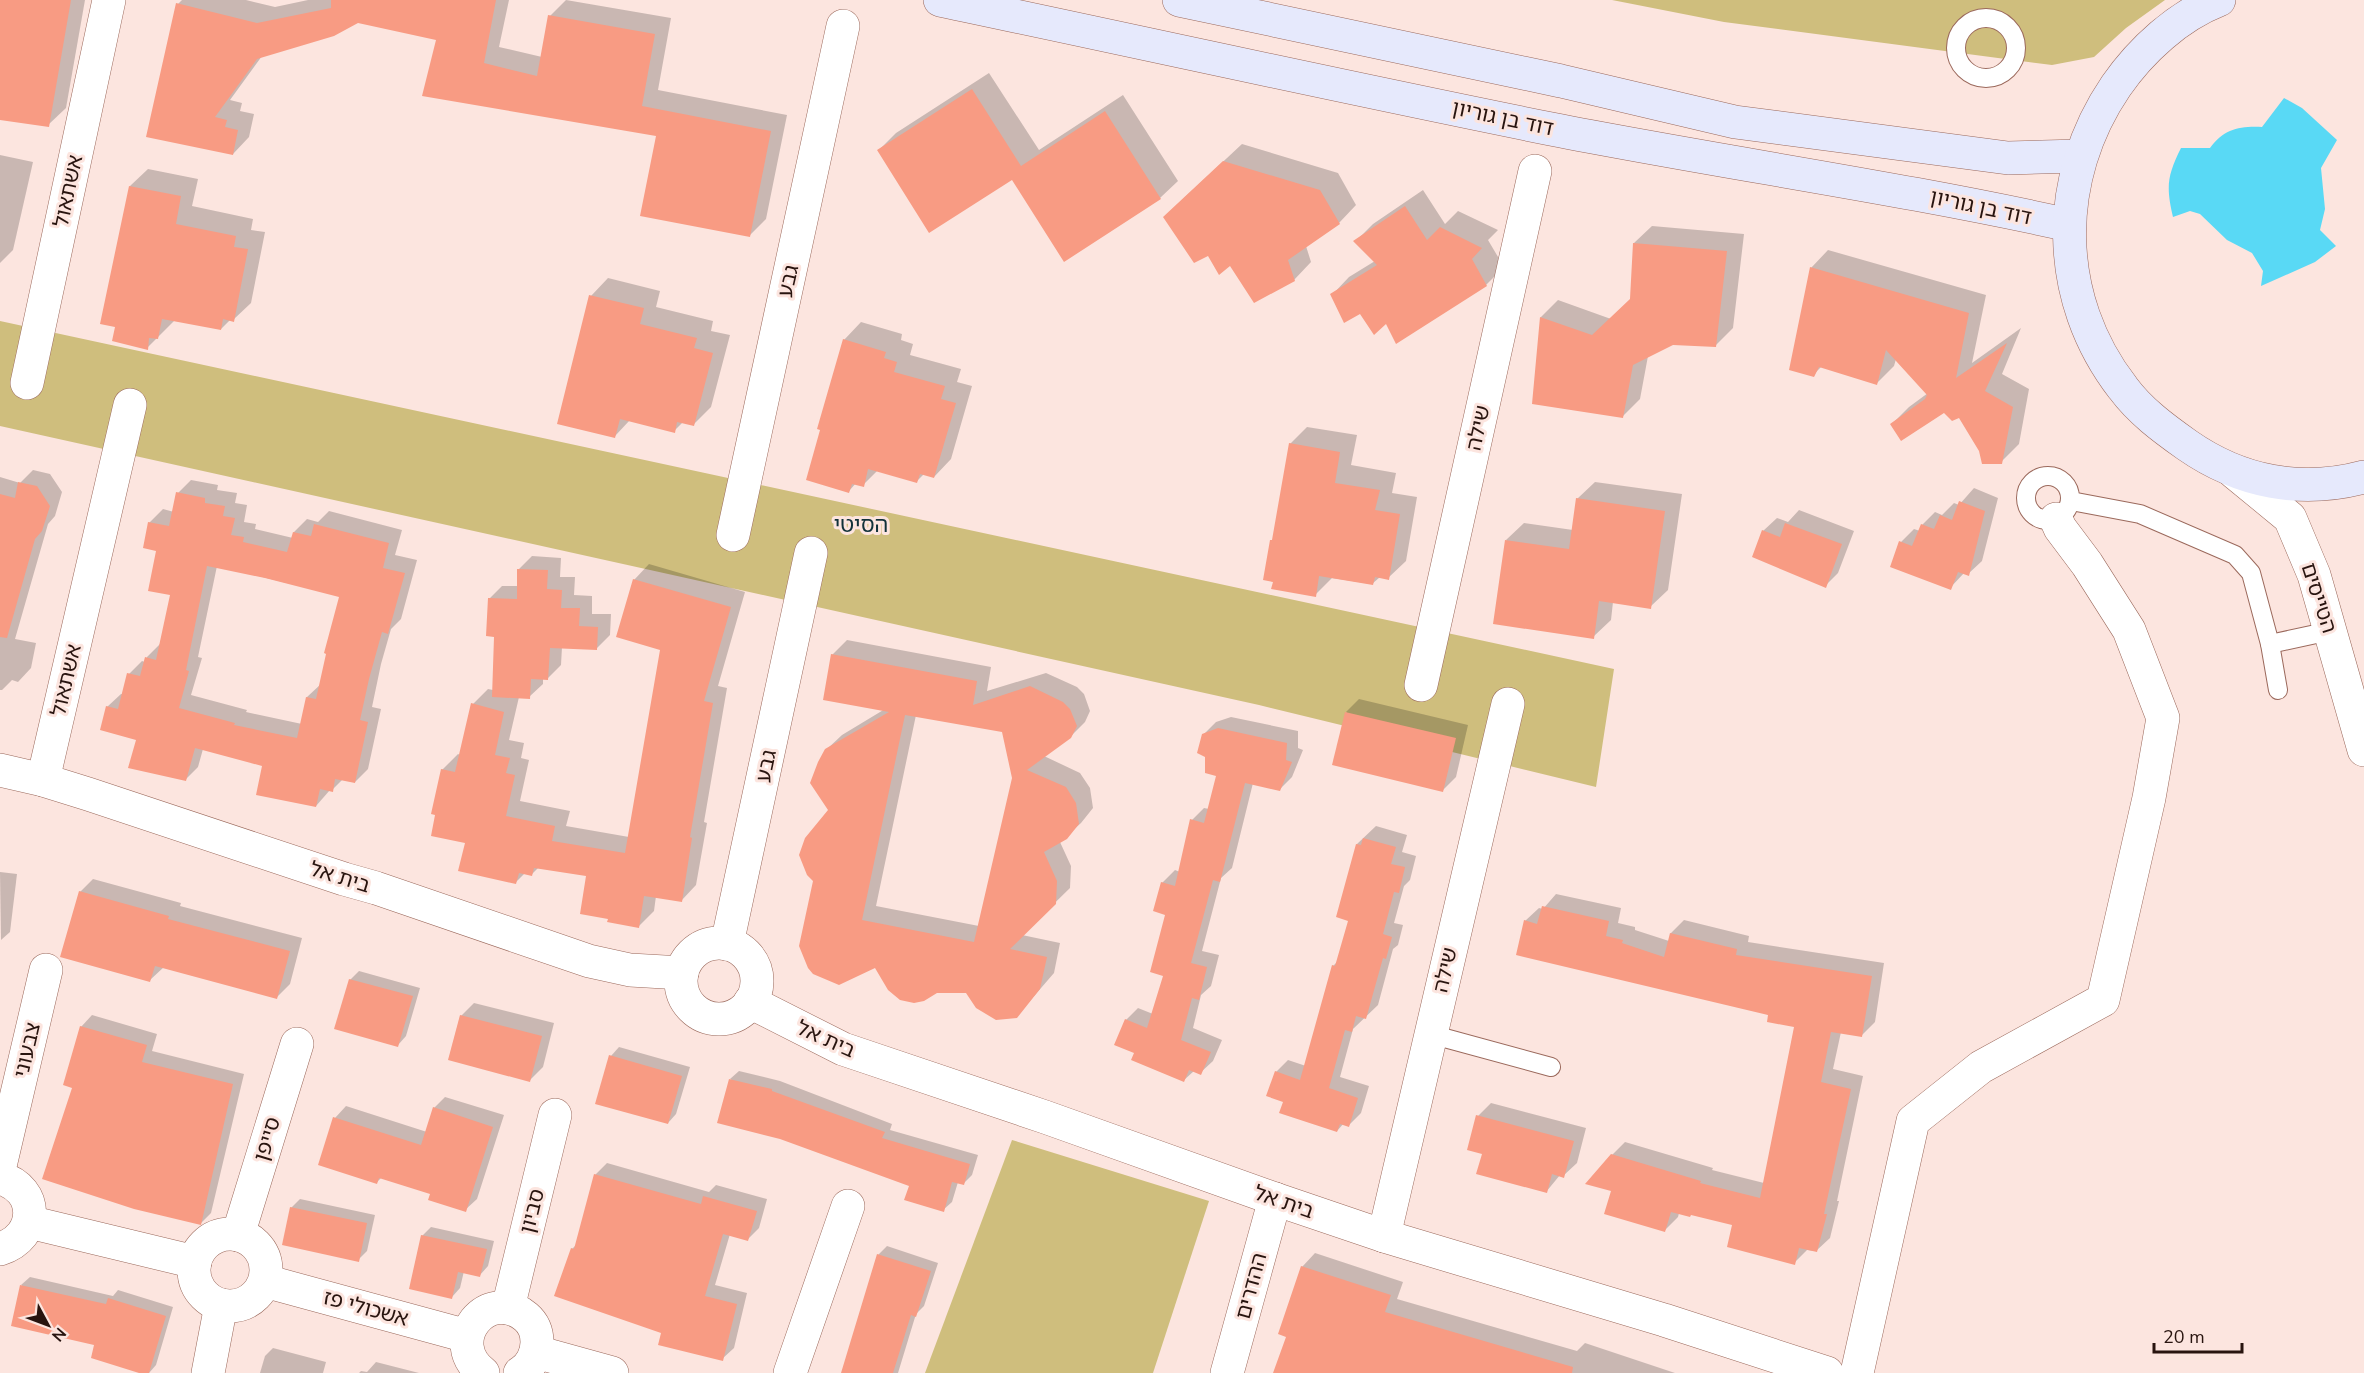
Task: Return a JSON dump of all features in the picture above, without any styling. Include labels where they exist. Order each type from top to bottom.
[{"type":"main road","name":"דוד בן גוריון","points":[[940,0],[1550,128],[1748,166],[1955,200],[2069,225]]},
{"type":"main road","points":[[1179,0],[1550,78],[1735,122],[2008,158],[2080,156]]},
{"type":"main road","points":[[2219,0],[2164,33],[2129,67],[2100,110],[2080,156],[2070,201],[2069,250],[2078,302],[2097,347],[2123,388],[2156,423],[2197,452],[2234,472],[2292,486],[2341,483],[2364,477]]},
{"type":"street","name":"אשתאול","points":[[27,382],[109,0]]},
{"type":"street","name":"גבע","points":[[733,536],[843,26]]},
{"type":"street","name":"שילה","points":[[1421,685],[1535,171]]},
{"type":"street","name":"אשתאול","points":[[43,780],[130,405]]},
{"type":"street","name":"הטייסים","points":[[2234,472],[2290,518],[2314,575],[2364,750]]},
{"type":"street","points":[[1857,1373],[1913,1120],[1981,1067],[2103,1000],[2149,798],[2163,718],[2129,630],[2087,564],[2060,528],[2063,510]]},
{"type":"street","name":"גבע","points":[[727,944],[812,553]]},
{"type":"street","name":"שילה","points":[[1384,1236],[1508,704]]},
{"type":"street","name":"בית אל","points":[[0,770],[43,780],[376,888],[589,961],[630,970],[682,973]]},
{"type":"street","points":[[716,943],[727,944],[739,949],[748,957],[757,979],[756,991],[741,1012],[717,1019],[704,1016],[693,1009],[685,998],[681,986],[682,973],[687,962],[704,946],[716,943]]},
{"type":"street","name":"צבעוני","points":[[0,1166],[46,970]]},
{"type":"street","name":"בית אל","points":[[750,1002],[843,1049],[1045,1117],[1275,1199],[1384,1236],[1664,1320],[1827,1373]]},
{"type":"street","name":"סייפן","points":[[238,1235],[297,1044]]},
{"type":"street","name":"סביון","points":[[508,1308],[555,1115]]},
{"type":"street","points":[[0,1178],[19,1188],[30,1209],[26,1231],[19,1239],[0,1249]]},
{"type":"street","name":"ההדרים","points":[[1227,1373],[1275,1199]]},
{"type":"street","points":[[790,1373],[848,1206]]},
{"type":"street","points":[[29,1221],[195,1262]]},
{"type":"street","points":[[227,1234],[238,1235],[249,1239],[264,1257],[265,1281],[260,1290],[243,1304],[221,1305],[211,1300],[197,1284],[195,1262],[207,1243],[216,1237],[227,1234]]},
{"type":"street","name":"אשכולי פז","points":[[265,1281],[467,1336]]},
{"type":"street","points":[[208,1373],[221,1305]]},
{"type":"street","points":[[483,1373],[474,1366],[469,1357],[467,1336],[470,1326],[477,1317],[487,1311],[508,1308],[519,1312],[535,1329],[537,1340],[528,1362],[612,1373]]},
{"type":"lane","points":[[2063,510],[2140,514],[2235,555],[2251,573],[2270,644],[2278,690]]},
{"type":"lane","points":[[2270,644],[2330,631]]},
{"type":"lane","points":[[1430,1034],[1551,1066]]},
{"type":"shaded area","points":[[1612,0],[2165,0],[2126,28],[2094,57],[2052,65],[1724,22]]},
{"type":"shaded area","points":[[0,321],[1614,669],[1596,787],[1259,705],[0,426]]},
{"type":"shaded area","points":[[1012,1140],[1209,1201],[1153,1373],[925,1373]]},
{"type":"water","points":[[2284,98],[2302,108],[2337,140],[2321,168],[2325,209],[2320,230],[2336,246],[2315,262],[2261,286],[2263,271],[2252,253],[2227,240],[2200,214],[2190,211],[2173,217],[2169,198],[2169,182],[2181,148],[2210,148],[2221,137],[2233,130],[2262,127]]},
{"type":"building","points":[[0,0],[71,0],[49,127],[0,120]]},
{"type":"building","points":[[331,0],[496,0],[484,63],[537,76],[548,15],[655,34],[642,106],[771,131],[750,237],[640,216],[656,136],[422,96],[436,40],[358,23],[334,36],[257,59],[215,117],[227,120],[225,127],[238,130],[233,155],[146,137],[176,3],[257,23],[331,8]]},
{"type":"building","points":[[972,89],[1021,166],[1105,111],[1161,199],[1064,262],[1012,180],[929,233],[877,150]]},
{"type":"building","points":[[1223,161],[1320,190],[1340,224],[1288,260],[1295,281],[1254,303],[1230,266],[1219,275],[1208,256],[1194,263],[1163,217]]},
{"type":"building","points":[[129,186],[181,196],[176,224],[236,236],[234,247],[248,249],[234,322],[223,319],[221,330],[162,319],[158,339],[149,338],[148,350],[112,341],[115,327],[100,324]]},
{"type":"building","points":[[1405,206],[1427,240],[1440,227],[1482,248],[1472,259],[1487,286],[1396,344],[1386,324],[1374,335],[1360,314],[1344,323],[1330,294],[1377,265],[1353,241]]},
{"type":"building","points":[[1633,243],[1727,251],[1716,347],[1673,345],[1633,365],[1623,418],[1532,404],[1540,317],[1592,335],[1630,299]]},
{"type":"building","points":[[1810,267],[1969,313],[1956,378],[2007,343],[1985,391],[2013,407],[2002,464],[1982,464],[1979,451],[1959,418],[1952,421],[1944,413],[1901,441],[1890,424],[1925,399],[1927,395],[1886,350],[1877,385],[1819,367],[1814,377],[1789,370]]},
{"type":"building","points":[[589,295],[644,308],[640,324],[697,338],[694,348],[713,353],[694,426],[677,422],[675,433],[620,419],[615,438],[557,424]]},
{"type":"building","points":[[843,339],[886,352],[884,358],[897,362],[894,372],[945,386],[941,399],[956,403],[934,478],[920,474],[917,483],[868,469],[864,487],[852,484],[849,493],[806,480],[820,430],[817,429]]},
{"type":"building","points":[[1289,443],[1340,452],[1335,483],[1380,490],[1375,510],[1400,514],[1389,580],[1375,577],[1373,585],[1319,576],[1316,597],[1271,589],[1273,582],[1263,580]]},
{"type":"building","points":[[18,482],[37,486],[50,506],[42,531],[35,539],[7,638],[0,637],[0,494],[15,498]]},
{"type":"building","points":[[176,492],[205,498],[205,503],[225,506],[223,516],[235,518],[231,535],[244,537],[243,542],[287,552],[293,532],[311,536],[314,524],[389,543],[383,568],[405,573],[388,634],[382,632],[369,679],[360,720],[368,722],[355,783],[335,779],[333,792],[320,789],[316,807],[256,795],[262,766],[195,748],[186,781],[128,768],[136,740],[100,730],[106,706],[118,709],[127,673],[140,676],[145,657],[156,660],[170,595],[148,591],[156,551],[143,548],[148,522],[169,526]],"holes":[[[207,566],[339,597],[324,653],[326,654],[316,699],[306,697],[297,738],[234,725],[235,723],[179,708],[189,671],[186,670]]]},
{"type":"building","points":[[1576,498],[1665,511],[1651,609],[1599,601],[1594,639],[1493,624],[1505,540],[1569,549]]},
{"type":"building","points":[[1959,501],[1985,511],[1969,576],[1958,572],[1951,590],[1890,567],[1899,541],[1912,546],[1921,524],[1934,529],[1940,515],[1952,520]]},
{"type":"building","points":[[1785,523],[1842,544],[1826,588],[1752,557],[1762,530],[1780,537]]},
{"type":"building","points":[[517,569],[548,570],[547,589],[562,590],[561,608],[580,608],[579,626],[598,627],[597,650],[550,648],[548,680],[531,679],[530,699],[492,697],[494,637],[486,636],[488,598],[517,599]]},
{"type":"building","points":[[633,579],[731,607],[704,701],[713,703],[690,837],[692,838],[682,902],[644,896],[639,928],[580,914],[586,876],[534,868],[532,876],[519,873],[516,884],[458,871],[465,843],[431,836],[435,815],[431,814],[441,769],[455,772],[471,703],[504,712],[495,755],[510,758],[506,773],[515,775],[506,816],[555,826],[552,841],[625,853],[660,650],[616,637]]},
{"type":"building","points":[[831,654],[977,681],[973,705],[1030,686],[1063,702],[1070,709],[1077,726],[1071,738],[1027,770],[1066,787],[1076,803],[1079,824],[1067,839],[1044,852],[1057,881],[1056,904],[1010,949],[1047,957],[1040,989],[1017,1018],[996,1020],[976,1008],[966,993],[937,993],[924,1001],[914,1003],[900,1000],[888,990],[875,968],[839,985],[813,974],[808,968],[799,946],[813,881],[807,875],[799,855],[805,838],[828,810],[810,783],[825,749],[889,712],[823,700]],"holes":[[[905,715],[1002,732],[1012,778],[974,942],[862,920]]]},
{"type":"building","points":[[1345,712],[1456,738],[1443,792],[1332,765]]},
{"type":"building","points":[[1218,728],[1287,743],[1286,760],[1292,762],[1280,791],[1245,783],[1220,882],[1213,880],[1191,963],[1207,967],[1199,1000],[1192,998],[1181,1040],[1211,1052],[1201,1075],[1189,1070],[1184,1082],[1131,1060],[1134,1053],[1114,1045],[1125,1019],[1147,1028],[1163,976],[1150,972],[1165,915],[1153,911],[1161,882],[1175,886],[1190,819],[1204,823],[1216,776],[1205,773],[1205,757],[1197,753],[1202,734]]},
{"type":"building","points":[[1363,838],[1396,847],[1391,864],[1405,867],[1399,893],[1394,892],[1383,934],[1392,937],[1386,959],[1383,958],[1366,1019],[1356,1016],[1352,1032],[1345,1030],[1329,1088],[1358,1098],[1349,1127],[1340,1124],[1337,1132],[1279,1113],[1283,1102],[1266,1096],[1275,1071],[1300,1080],[1332,965],[1335,966],[1348,921],[1336,917],[1356,844],[1361,845]]},
{"type":"building","points":[[79,891],[169,916],[168,919],[290,951],[277,999],[155,966],[150,982],[60,957]]},
{"type":"building","points":[[1542,906],[1609,921],[1606,936],[1623,940],[1622,943],[1664,957],[1670,933],[1737,949],[1736,955],[1872,976],[1862,1037],[1831,1032],[1821,1082],[1851,1089],[1824,1214],[1827,1214],[1817,1252],[1799,1248],[1795,1265],[1727,1247],[1732,1225],[1671,1212],[1665,1232],[1604,1214],[1611,1191],[1585,1184],[1611,1154],[1701,1181],[1700,1183],[1760,1198],[1794,1027],[1767,1022],[1768,1015],[1516,955],[1524,920],[1537,924]]},
{"type":"building","points":[[349,979],[413,996],[398,1047],[334,1029]]},
{"type":"building","points":[[460,1015],[542,1036],[530,1082],[448,1060]]},
{"type":"building","points":[[80,1026],[147,1045],[142,1062],[233,1084],[201,1225],[134,1209],[42,1179],[72,1088],[63,1085]]},
{"type":"building","points":[[609,1055],[682,1076],[668,1124],[595,1104]]},
{"type":"building","points":[[729,1079],[772,1089],[772,1091],[885,1132],[882,1138],[970,1164],[964,1185],[952,1182],[944,1212],[904,1200],[909,1186],[780,1139],[717,1123]]},
{"type":"building","points":[[433,1107],[493,1127],[466,1212],[428,1200],[430,1194],[379,1178],[377,1184],[318,1165],[333,1117],[421,1145]]},
{"type":"building","points":[[1476,1115],[1574,1141],[1564,1178],[1552,1174],[1547,1193],[1476,1174],[1482,1154],[1467,1150]]},
{"type":"building","points":[[594,1174],[701,1204],[703,1196],[757,1211],[748,1241],[723,1234],[705,1296],[737,1304],[723,1361],[658,1345],[661,1333],[554,1296],[571,1248],[574,1249]]},
{"type":"building","points":[[290,1207],[367,1223],[359,1262],[282,1245]]},
{"type":"building","points":[[421,1235],[487,1249],[480,1277],[458,1272],[452,1299],[409,1289]]},
{"type":"building","points":[[877,1254],[931,1271],[916,1317],[911,1315],[893,1373],[841,1373]]},
{"type":"building","points":[[1301,1266],[1391,1295],[1385,1312],[1573,1367],[1572,1373],[1273,1373],[1286,1337],[1278,1334]]},
{"type":"building","points":[[20,1285],[106,1304],[108,1298],[166,1316],[149,1373],[139,1373],[91,1358],[94,1345],[11,1326]]},
{"type":"district","name":"הסיטי","points":[[861,524]]}]
